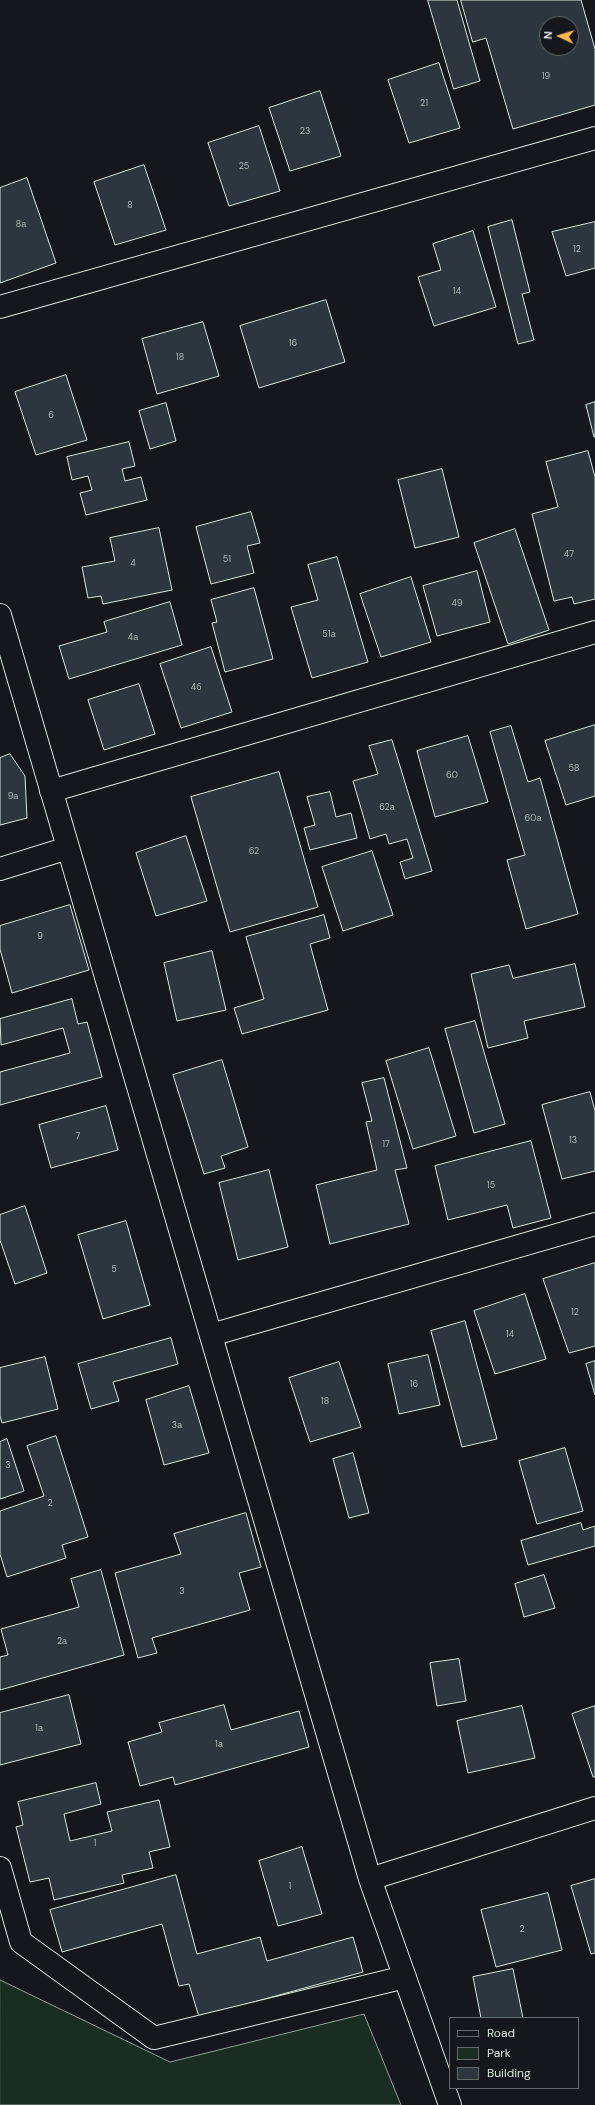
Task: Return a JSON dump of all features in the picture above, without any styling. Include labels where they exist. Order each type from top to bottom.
[{"type":"street","points":[[0,307],[595,138]]},
{"type":"street","points":[[0,614],[370,1879],[450,2105]]},
{"type":"street","points":[[52,791],[595,632]]},
{"type":"street","points":[[0,869],[68,848]]},
{"type":"street","points":[[211,1335],[595,1224]]},
{"type":"street","points":[[370,1879],[595,1808]]},
{"type":"street","points":[[0,1868],[21,1942],[154,2038],[405,1977]]},
{"type":"green space","points":[[0,1980],[170,2062],[364,2014],[401,2105],[0,2105]]},
{"type":"building","points":[[428,0],[457,0],[480,81],[454,89]]},
{"type":"building","points":[[461,0],[581,0],[595,49],[595,105],[513,129],[486,38],[473,42]]},
{"type":"building","points":[[439,63],[460,128],[409,143],[388,80]]},
{"type":"building","points":[[320,91],[341,156],[290,171],[269,108]]},
{"type":"building","points":[[259,126],[280,191],[229,206],[208,143]]},
{"type":"building","points":[[144,165],[166,230],[115,245],[94,182]]},
{"type":"building","points":[[27,178],[56,263],[0,283],[0,188]]},
{"type":"building","points":[[512,220],[530,292],[522,294],[534,340],[518,344],[488,227]]},
{"type":"building","points":[[595,222],[595,268],[566,276],[552,232]]},
{"type":"building","points":[[473,231],[496,307],[434,326],[418,277],[441,270],[433,244]]},
{"type":"building","points":[[326,300],[345,362],[259,388],[240,326]]},
{"type":"building","points":[[203,322],[219,376],[157,394],[142,339]]},
{"type":"building","points":[[66,375],[87,440],[36,455],[15,392]]},
{"type":"building","points":[[595,402],[595,437],[594,437],[586,405]]},
{"type":"building","points":[[166,403],[176,441],[150,449],[139,411]]},
{"type":"building","points":[[129,442],[135,466],[122,469],[125,481],[141,477],[147,500],[86,515],[80,493],[92,490],[88,476],[72,480],[67,457]]},
{"type":"building","points":[[588,451],[595,477],[595,599],[574,604],[572,597],[554,601],[532,514],[558,507],[546,462]]},
{"type":"building","points":[[442,469],[459,537],[415,548],[398,480]]},
{"type":"building","points":[[251,512],[260,543],[247,546],[254,573],[211,584],[196,527]]},
{"type":"building","points":[[159,528],[172,590],[103,604],[101,596],[88,598],[82,567],[115,561],[110,538]]},
{"type":"building","points":[[515,529],[549,630],[508,644],[474,543]]},
{"type":"building","points":[[337,557],[368,662],[312,678],[291,607],[318,600],[308,565]]},
{"type":"building","points":[[477,571],[490,622],[437,636],[423,586]]},
{"type":"building","points":[[411,577],[431,642],[381,657],[360,594]]},
{"type":"building","points":[[254,588],[273,659],[225,672],[212,623],[217,622],[211,600]]},
{"type":"building","points":[[170,602],[182,645],[69,679],[59,646],[107,632],[104,622]]},
{"type":"building","points":[[211,647],[232,712],[181,728],[160,664]]},
{"type":"building","points":[[139,684],[155,734],[104,750],[88,700]]},
{"type":"building","points":[[595,725],[595,796],[566,805],[545,741]]},
{"type":"building","points":[[511,726],[528,782],[540,778],[578,914],[526,929],[507,860],[525,855],[490,732]]},
{"type":"building","points":[[468,736],[488,802],[435,817],[417,751]]},
{"type":"building","points":[[392,740],[432,871],[405,879],[400,862],[413,858],[407,839],[389,844],[386,834],[370,839],[353,781],[378,774],[369,746]]},
{"type":"building","points":[[10,754],[25,776],[27,818],[0,825],[0,758]]},
{"type":"building","points":[[279,772],[318,907],[230,932],[191,797]]},
{"type":"building","points":[[330,792],[336,817],[351,813],[357,838],[310,850],[304,828],[315,825],[307,797]]},
{"type":"building","points":[[186,836],[207,901],[156,916],[136,853]]},
{"type":"building","points":[[372,851],[393,915],[343,931],[322,867]]},
{"type":"building","points":[[70,905],[89,970],[12,993],[0,949],[0,926]]},
{"type":"building","points":[[324,915],[330,938],[310,944],[328,1010],[242,1034],[234,1008],[264,999],[246,937]]},
{"type":"building","points":[[212,951],[226,1010],[177,1021],[164,963]]},
{"type":"building","points":[[575,964],[585,1007],[524,1021],[528,1038],[488,1048],[471,974],[509,965],[513,978]]},
{"type":"building","points":[[72,999],[78,1024],[87,1022],[102,1077],[0,1105],[0,1072],[70,1053],[63,1028],[1,1045],[0,1019]]},
{"type":"building","points":[[475,1021],[505,1124],[474,1133],[445,1029]]},
{"type":"building","points":[[429,1048],[456,1136],[413,1149],[386,1061]]},
{"type":"building","points":[[222,1060],[248,1147],[221,1156],[225,1168],[204,1174],[173,1075]]},
{"type":"building","points":[[384,1078],[407,1168],[395,1170],[409,1224],[330,1244],[316,1185],[377,1170],[366,1122],[372,1121],[362,1083]]},
{"type":"building","points":[[590,1092],[595,1111],[595,1171],[562,1179],[542,1105]]},
{"type":"building","points":[[106,1106],[118,1150],[51,1168],[39,1125]]},
{"type":"building","points":[[531,1141],[551,1218],[513,1228],[507,1205],[448,1220],[435,1166]]},
{"type":"building","points":[[269,1170],[288,1247],[238,1260],[219,1183]]},
{"type":"building","points":[[25,1206],[47,1273],[15,1284],[0,1240],[0,1215]]},
{"type":"building","points":[[126,1221],[150,1305],[103,1319],[78,1235]]},
{"type":"building","points":[[595,1263],[595,1346],[569,1353],[543,1279]]},
{"type":"building","points":[[525,1294],[546,1359],[495,1374],[474,1311]]},
{"type":"building","points":[[465,1321],[497,1439],[462,1447],[431,1331]]},
{"type":"building","points":[[171,1338],[178,1364],[113,1382],[119,1401],[91,1409],[78,1364]]},
{"type":"building","points":[[428,1355],[440,1405],[399,1414],[388,1364]]},
{"type":"building","points":[[45,1357],[58,1409],[2,1423],[0,1416],[0,1368]]},
{"type":"building","points":[[595,1361],[595,1395],[586,1364]]},
{"type":"building","points":[[339,1362],[361,1427],[310,1442],[289,1378]]},
{"type":"building","points":[[189,1386],[209,1453],[164,1465],[146,1400]]},
{"type":"building","points":[[56,1436],[88,1537],[62,1545],[66,1558],[7,1577],[0,1554],[0,1511],[44,1496],[27,1446]]},
{"type":"building","points":[[7,1439],[24,1491],[0,1499],[0,1442]]},
{"type":"building","points":[[565,1448],[583,1511],[537,1524],[519,1461]]},
{"type":"building","points":[[353,1453],[369,1513],[349,1518],[333,1459]]},
{"type":"building","points":[[246,1513],[261,1567],[239,1573],[250,1610],[152,1638],[157,1653],[138,1658],[115,1573],[181,1554],[174,1534]]},
{"type":"building","points":[[581,1523],[583,1530],[595,1526],[595,1546],[528,1565],[521,1541]]},
{"type":"building","points":[[101,1570],[124,1655],[0,1690],[0,1657],[8,1655],[1,1629],[79,1607],[71,1579]]},
{"type":"building","points":[[544,1575],[555,1608],[524,1617],[515,1584]]},
{"type":"building","points":[[459,1659],[466,1701],[437,1706],[430,1663]]},
{"type":"building","points":[[69,1695],[81,1744],[0,1765],[0,1713]]},
{"type":"building","points":[[224,1705],[231,1730],[299,1711],[309,1747],[175,1785],[173,1777],[140,1786],[128,1742],[162,1732],[159,1723]]},
{"type":"building","points":[[522,1706],[535,1758],[468,1773],[457,1721]]},
{"type":"building","points":[[595,1706],[595,1777],[593,1777],[572,1714]]},
{"type":"building","points":[[96,1783],[101,1804],[64,1814],[70,1841],[112,1831],[107,1812],[159,1800],[170,1847],[149,1852],[153,1868],[122,1875],[124,1883],[54,1900],[49,1878],[30,1882],[16,1827],[23,1825],[18,1802]]},
{"type":"building","points":[[302,1847],[322,1914],[278,1926],[259,1861]]},
{"type":"building","points":[[176,1875],[197,1954],[260,1937],[267,1961],[353,1937],[363,1972],[199,2017],[189,1984],[179,1986],[162,1924],[62,1952],[50,1910]]},
{"type":"building","points":[[595,1879],[595,1953],[591,1954],[571,1886]]},
{"type":"building","points":[[548,1893],[562,1950],[496,1967],[481,1910]]},
{"type":"building","points":[[513,1969],[523,2017],[481,2017],[473,1977]]}]
